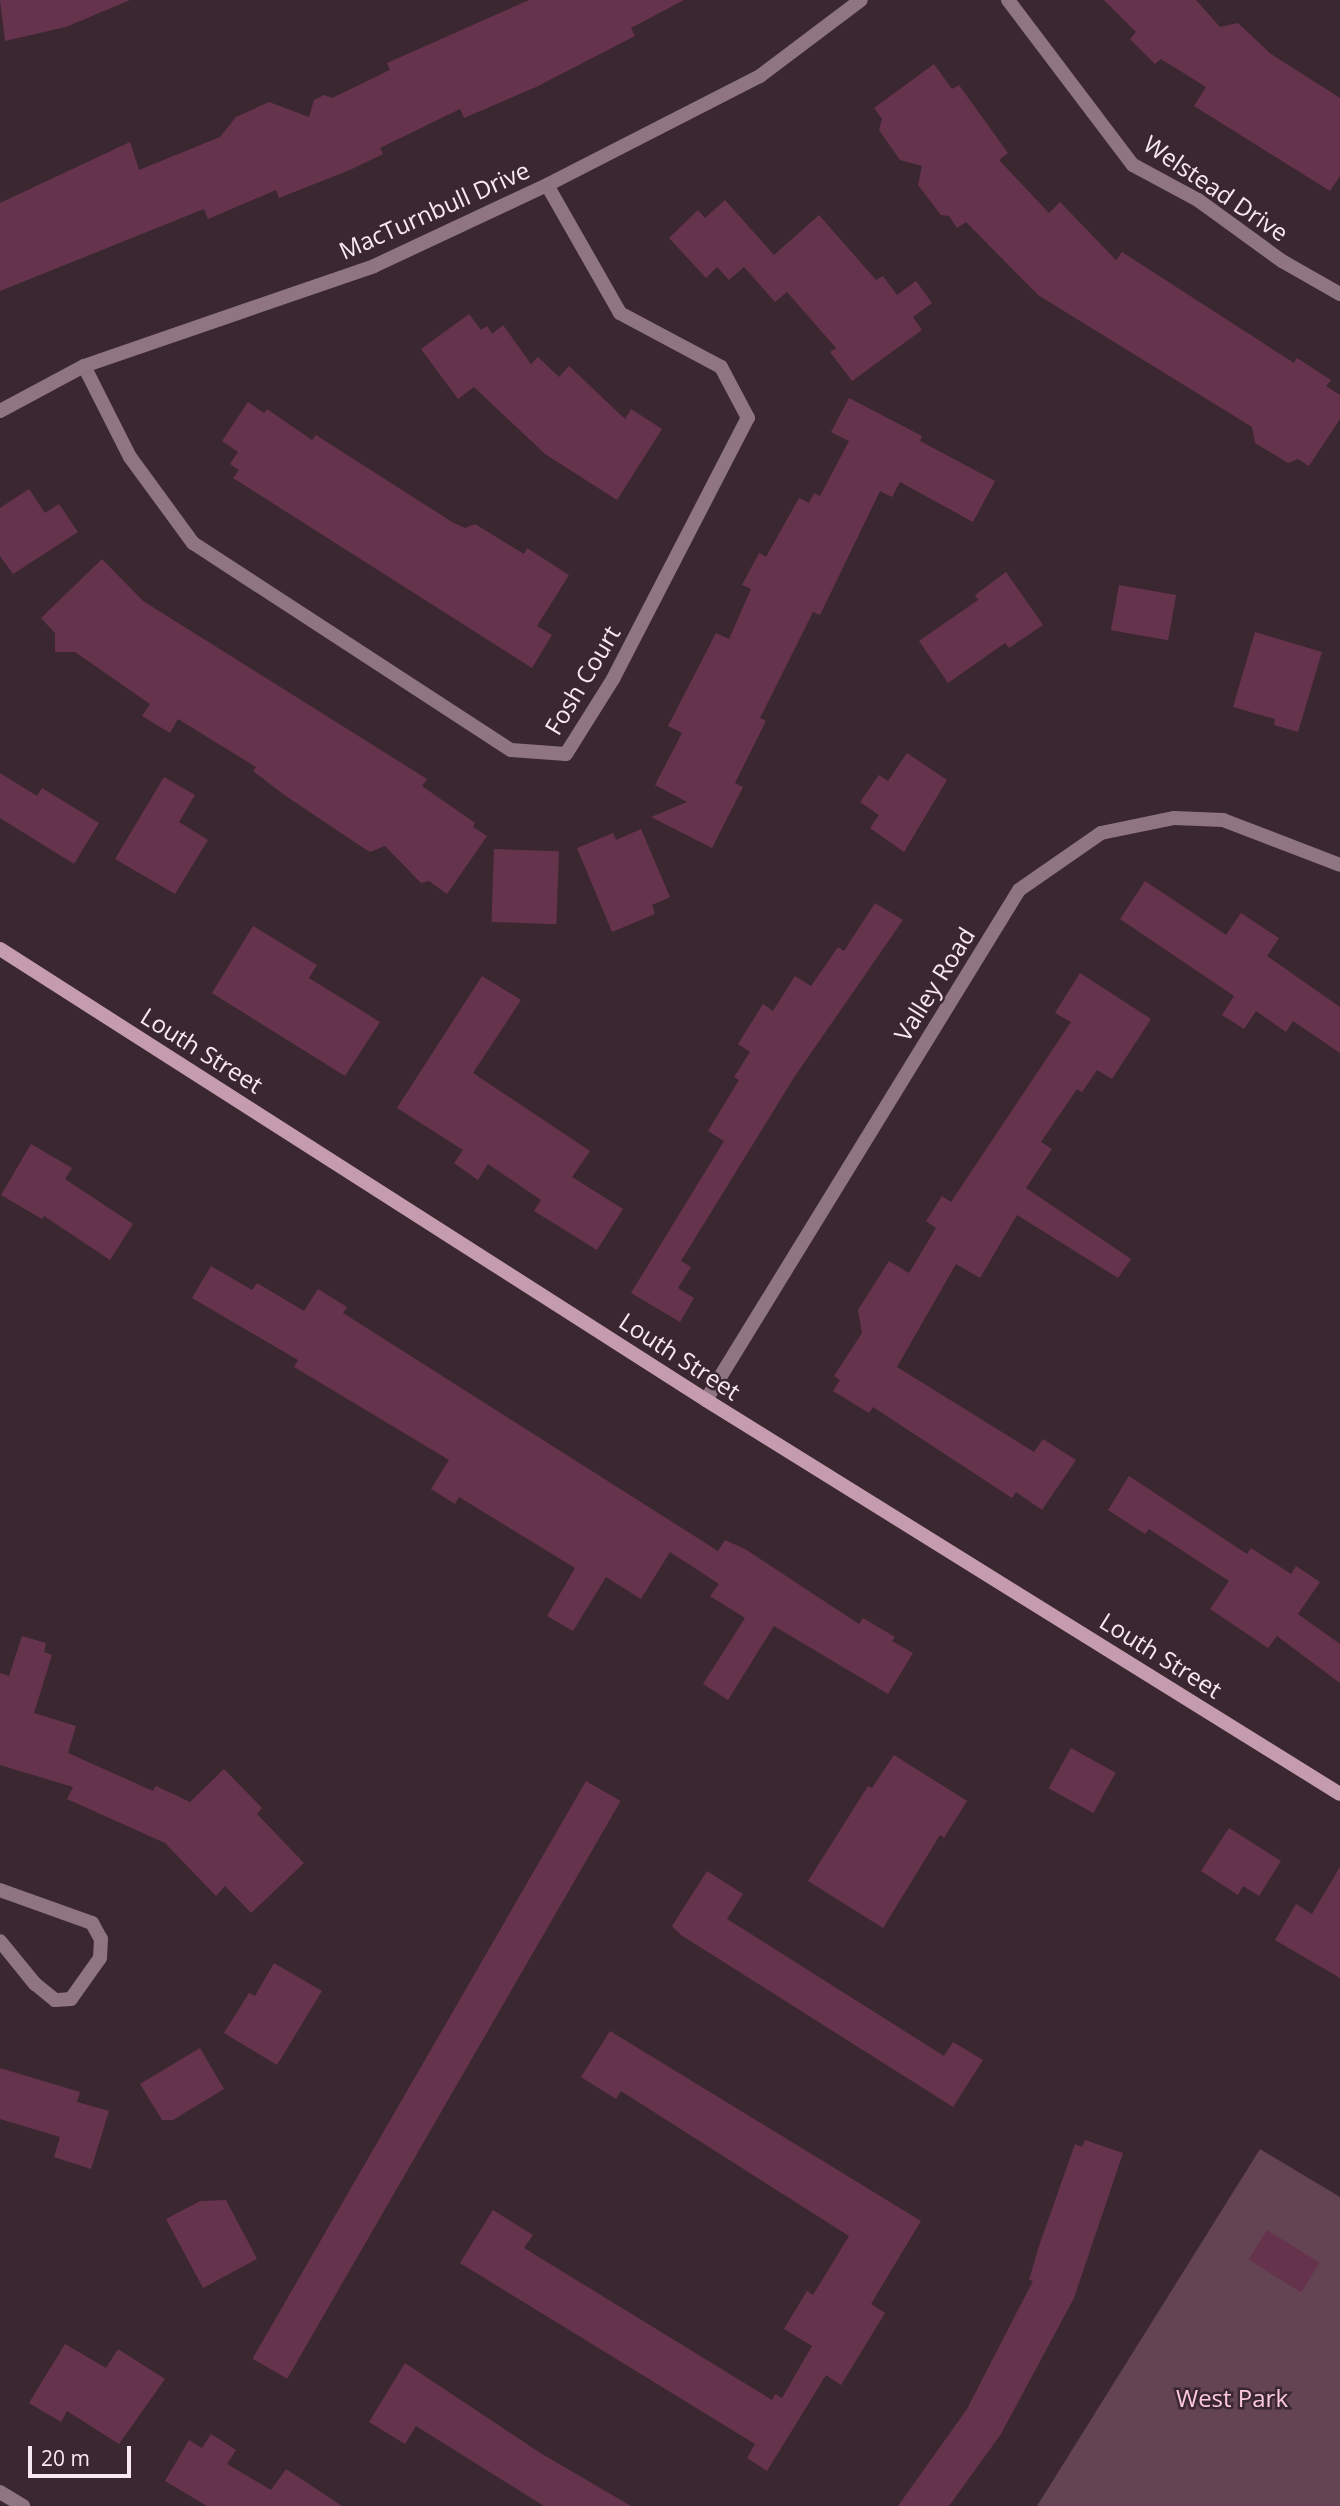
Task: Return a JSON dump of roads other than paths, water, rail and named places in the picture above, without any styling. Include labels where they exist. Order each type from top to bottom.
[{"type":"main road","name":"Louth Street","points":[[0,949],[706,1400],[1340,1794]]},
{"type":"street","name":"MacTurnbull Drive","points":[[0,411],[84,366],[374,266],[547,184],[760,76],[861,0]]},
{"type":"street","name":"Welstead Drive","points":[[1007,0],[1133,165],[1198,200],[1282,261],[1340,294]]},
{"type":"street","name":"Fosh Court","points":[[84,366],[130,457],[193,543],[511,750],[566,754],[613,679],[748,418],[721,367],[621,313],[547,184]]},
{"type":"street","name":"Valley Road","points":[[706,1400],[1019,890],[1101,833],[1174,818],[1223,820],[1340,865]]},
{"type":"street","points":[[0,1890],[92,1923],[101,1939],[100,1958],[72,1999],[55,2000],[35,1984],[0,1941]]},
{"type":"street","points":[[0,2491],[23,2506]]},
{"type":"park label","name":"West Park","points":[[1232,2398]]}]
